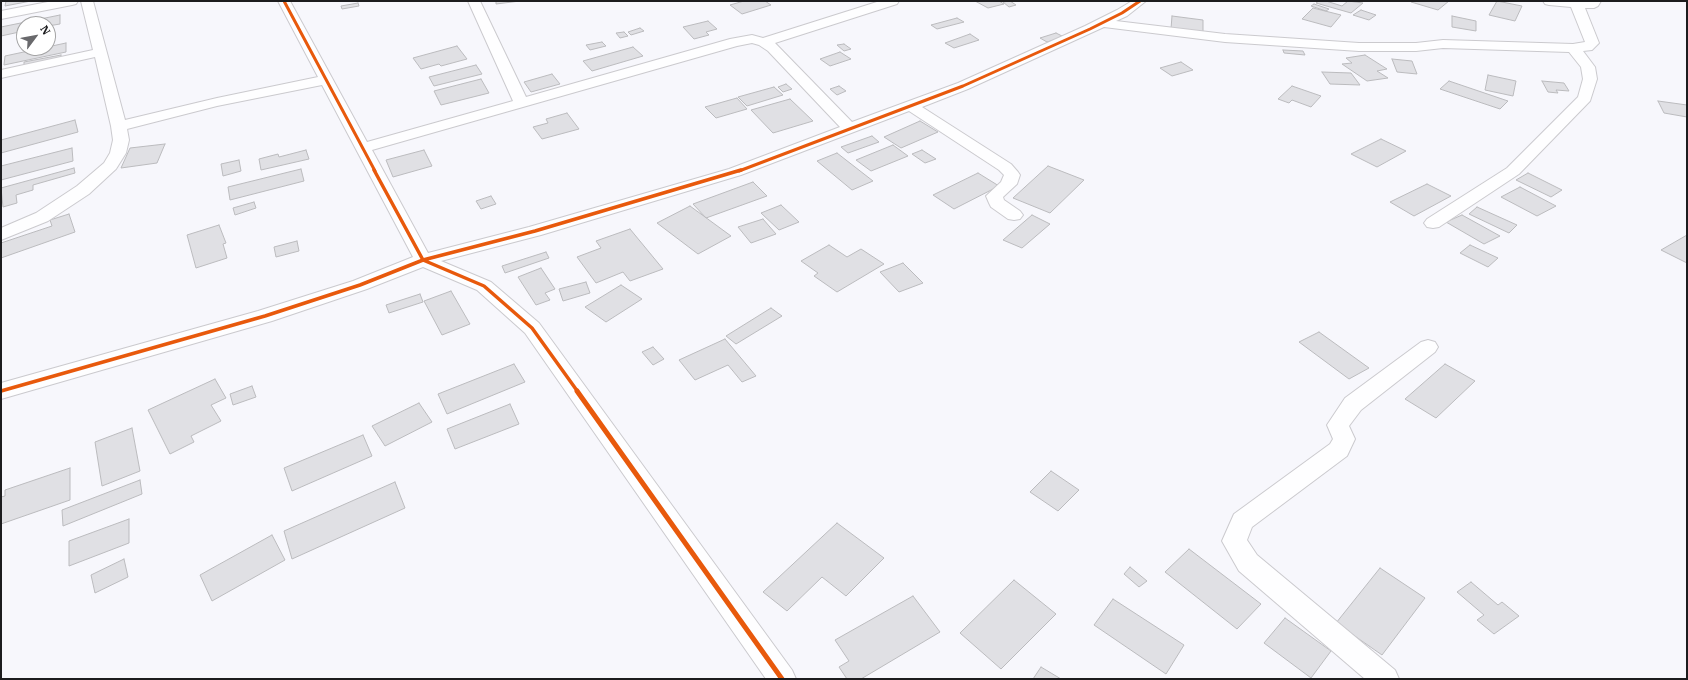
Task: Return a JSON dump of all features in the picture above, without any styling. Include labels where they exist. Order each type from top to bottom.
[{"type":"street","points":[[1,15],[72,1]]},
{"type":"street","points":[[1,235],[42,217],[83,190],[110,166],[118,153],[121,140],[119,126],[87,1]]},
{"type":"street","points":[[284,1],[423,260],[484,286],[532,328],[782,679]]},
{"type":"street","points":[[474,1],[522,103]]},
{"type":"street","points":[[764,42],[893,1]]},
{"type":"street","points":[[1,391],[265,316],[360,285],[423,260],[535,231],[736,172],[963,86],[1122,13],[1139,1]]},
{"type":"street","points":[[1549,1],[1577,5],[1590,5],[1595,1]]},
{"type":"street","points":[[1101,23],[1225,38],[1359,48],[1416,47],[1443,44],[1573,48],[1587,47],[1592,43],[1577,5]]},
{"type":"street","points":[[363,148],[735,42],[752,39],[764,42],[773,48],[850,129]]},
{"type":"street","points":[[1433,223],[1513,171],[1585,98],[1590,79],[1588,67],[1573,48]]},
{"type":"street","points":[[1,74],[100,52]]},
{"type":"street","points":[[119,126],[217,102],[326,80]]},
{"type":"street","points":[[911,106],[1005,167],[1012,175],[1009,184],[994,196],[997,203],[1014,215]]},
{"type":"street","points":[[1385,679],[1248,563],[1234,541],[1242,521],[1339,450],[1344,439],[1338,425],[1353,404],[1428,347]]},
{"type":"building","points":[[6,1],[31,1],[5,6]]},
{"type":"building","points":[[496,1],[520,1],[496,4]]},
{"type":"building","points":[[744,1],[765,1],[771,5],[742,14],[730,5]]},
{"type":"building","points":[[975,1],[999,1],[1004,4],[988,8]]},
{"type":"building","points":[[1010,1],[1016,5],[1009,7],[1003,2]]},
{"type":"building","points":[[1319,1],[1326,1],[1342,6],[1348,1],[1363,3],[1351,13],[1316,3]]},
{"type":"building","points":[[1449,1],[1438,10],[1411,2]]},
{"type":"building","points":[[1497,1],[1522,6],[1515,21],[1489,15]]},
{"type":"building","points":[[358,3],[359,6],[342,9],[341,6]]},
{"type":"building","points":[[1314,4],[1329,9],[1326,11],[1311,6]]},
{"type":"building","points":[[1313,8],[1341,15],[1331,27],[1302,19]]},
{"type":"building","points":[[1361,10],[1376,15],[1369,20],[1353,15]]},
{"type":"building","points":[[60,15],[60,24],[56,25],[55,16]]},
{"type":"building","points":[[1172,16],[1203,20],[1203,33],[1171,29]]},
{"type":"building","points":[[1452,16],[1476,21],[1476,31],[1452,27]]},
{"type":"building","points":[[957,18],[964,22],[937,29],[931,25]]},
{"type":"building","points":[[708,21],[717,29],[706,32],[709,35],[694,39],[683,27]]},
{"type":"building","points":[[16,24],[16,33],[1,36],[1,27]]},
{"type":"building","points":[[640,28],[644,31],[631,35],[628,32]]},
{"type":"building","points":[[624,32],[628,36],[620,38],[616,33]]},
{"type":"building","points":[[1056,33],[1064,37],[1047,42],[1040,38]]},
{"type":"building","points":[[970,34],[979,40],[954,48],[945,43]]},
{"type":"building","points":[[602,42],[606,46],[590,50],[586,45]]},
{"type":"building","points":[[66,43],[66,52],[56,54],[56,45]]},
{"type":"building","points":[[844,44],[851,49],[844,51],[837,45]]},
{"type":"building","points":[[457,46],[467,59],[441,66],[439,64],[421,69],[413,58]]},
{"type":"building","points":[[633,47],[643,56],[592,71],[583,61]]},
{"type":"building","points":[[1283,50],[1303,51],[1305,55],[1284,53]]},
{"type":"building","points":[[840,52],[851,59],[830,66],[820,59]]},
{"type":"building","points":[[16,54],[16,56],[47,56],[4,65],[5,56]]},
{"type":"building","points":[[61,55],[61,59],[24,66],[24,62]]},
{"type":"building","points":[[1365,55],[1387,69],[1377,71],[1388,78],[1367,81],[1342,64],[1352,63],[1346,58]]},
{"type":"building","points":[[1392,59],[1412,61],[1417,74],[1397,72]]},
{"type":"building","points":[[1181,62],[1193,70],[1172,76],[1160,68]]},
{"type":"building","points":[[476,65],[482,74],[434,86],[429,77]]},
{"type":"building","points":[[1322,72],[1351,73],[1360,85],[1330,84]]},
{"type":"building","points":[[552,74],[560,84],[531,92],[524,82]]},
{"type":"building","points":[[1488,75],[1516,81],[1513,96],[1485,90]]},
{"type":"building","points":[[481,79],[489,93],[441,105],[434,91]]},
{"type":"building","points":[[1449,81],[1508,101],[1500,109],[1440,89]]},
{"type":"building","points":[[1542,81],[1564,83],[1569,91],[1556,90],[1558,93],[1548,92]]},
{"type":"building","points":[[786,84],[792,89],[783,92],[778,87]]},
{"type":"building","points":[[839,86],[846,91],[837,95],[830,89]]},
{"type":"building","points":[[1292,86],[1321,96],[1311,107],[1292,100],[1289,103],[1278,99]]},
{"type":"building","points":[[774,87],[783,95],[747,106],[738,97]]},
{"type":"building","points":[[737,98],[747,109],[716,118],[705,107]]},
{"type":"building","points":[[790,99],[813,121],[773,133],[751,110]]},
{"type":"building","points":[[1658,101],[1687,105],[1687,117],[1664,113]]},
{"type":"building","points":[[567,113],[579,129],[542,139],[533,127],[548,123],[546,119]]},
{"type":"building","points":[[75,120],[78,132],[1,153],[1,140]]},
{"type":"building","points":[[920,121],[938,132],[901,148],[884,137]]},
{"type":"building","points":[[872,136],[879,142],[848,153],[841,147]]},
{"type":"building","points":[[1381,139],[1406,151],[1377,167],[1351,154]]},
{"type":"building","points":[[165,144],[157,163],[121,168],[130,148]]},
{"type":"building","points":[[893,145],[908,156],[871,171],[856,160]]},
{"type":"building","points":[[72,148],[73,161],[1,180],[1,166]]},
{"type":"building","points":[[306,150],[309,159],[261,170],[259,159],[278,154],[279,157]]},
{"type":"building","points":[[424,150],[432,166],[393,177],[386,160]]},
{"type":"building","points":[[922,150],[936,159],[925,163],[912,154]]},
{"type":"building","points":[[837,153],[873,181],[852,190],[817,161]]},
{"type":"building","points":[[239,160],[241,171],[223,176],[221,164]]},
{"type":"building","points":[[1048,166],[1084,180],[1050,213],[1013,198]]},
{"type":"building","points":[[74,168],[75,173],[33,185],[33,190],[16,195],[17,203],[3,207],[1,188]]},
{"type":"building","points":[[301,169],[304,181],[230,200],[228,187]]},
{"type":"building","points":[[978,173],[999,186],[954,209],[933,195]]},
{"type":"building","points":[[1528,173],[1562,190],[1551,197],[1516,180]]},
{"type":"building","points":[[753,182],[767,196],[706,218],[693,204]]},
{"type":"building","points":[[1427,184],[1451,196],[1414,216],[1390,202]]},
{"type":"building","points":[[1520,187],[1556,206],[1537,216],[1501,197]]},
{"type":"building","points":[[491,196],[496,204],[481,209],[476,201]]},
{"type":"building","points":[[254,202],[256,208],[235,215],[233,208]]},
{"type":"building","points":[[781,205],[799,222],[779,230],[761,213]]},
{"type":"building","points":[[690,206],[731,236],[698,254],[657,223]]},
{"type":"building","points":[[1477,207],[1517,225],[1509,233],[1469,214]]},
{"type":"building","points":[[69,214],[75,232],[1,258],[1,243],[52,226],[50,220]]},
{"type":"building","points":[[1032,215],[1050,224],[1022,248],[1003,240]]},
{"type":"building","points":[[1462,215],[1500,236],[1484,244],[1446,222]]},
{"type":"building","points":[[763,219],[776,234],[751,243],[738,227]]},
{"type":"building","points":[[219,225],[226,243],[223,244],[227,258],[196,268],[187,235]]},
{"type":"building","points":[[630,229],[663,269],[630,281],[623,272],[596,283],[577,257],[601,248],[596,241]]},
{"type":"building","points":[[1687,235],[1687,263],[1661,250]]},
{"type":"building","points":[[297,241],[299,251],[276,257],[274,247]]},
{"type":"building","points":[[829,245],[847,257],[861,249],[884,264],[837,292],[814,276],[818,273],[801,261]]},
{"type":"building","points":[[1470,245],[1498,258],[1488,267],[1460,253]]},
{"type":"building","points":[[546,252],[549,258],[505,273],[502,266]]},
{"type":"building","points":[[903,263],[923,283],[899,292],[880,272]]},
{"type":"building","points":[[541,268],[555,289],[545,293],[550,300],[536,305],[518,277]]},
{"type":"building","points":[[586,282],[590,293],[563,301],[559,289]]},
{"type":"building","points":[[621,285],[642,299],[606,322],[585,307]]},
{"type":"building","points":[[451,291],[470,324],[442,335],[424,301]]},
{"type":"building","points":[[420,294],[423,302],[389,313],[386,305]]},
{"type":"building","points":[[771,308],[782,316],[736,344],[726,336]]},
{"type":"building","points":[[1319,332],[1369,368],[1349,379],[1299,342]]},
{"type":"building","points":[[725,339],[756,376],[742,382],[728,365],[695,380],[679,360]]},
{"type":"building","points":[[653,347],[664,359],[653,365],[642,352]]},
{"type":"building","points":[[514,364],[525,382],[447,414],[438,394]]},
{"type":"building","points":[[1445,364],[1475,381],[1436,418],[1405,399]]},
{"type":"building","points":[[215,379],[226,398],[211,405],[221,421],[191,436],[194,442],[170,454],[148,410]]},
{"type":"building","points":[[252,386],[256,397],[233,405],[230,394]]},
{"type":"building","points":[[419,403],[432,422],[385,446],[372,426]]},
{"type":"building","points":[[510,404],[519,424],[455,449],[447,429]]},
{"type":"building","points":[[132,428],[140,471],[102,486],[95,442]]},
{"type":"building","points":[[363,435],[372,456],[292,491],[284,468]]},
{"type":"building","points":[[70,468],[70,500],[1,524],[1,497],[5,496],[5,490]]},
{"type":"building","points":[[1051,471],[1079,490],[1058,511],[1030,492]]},
{"type":"building","points":[[140,480],[142,494],[63,526],[62,510]]},
{"type":"building","points":[[395,482],[405,508],[292,559],[284,531]]},
{"type":"building","points":[[129,519],[129,543],[69,566],[69,541]]},
{"type":"building","points":[[837,523],[884,558],[846,596],[822,577],[787,611],[763,592]]},
{"type":"building","points":[[272,535],[285,560],[212,601],[200,575]]},
{"type":"building","points":[[1189,549],[1261,604],[1237,629],[1165,572]]},
{"type":"building","points":[[124,559],[128,577],[95,593],[91,575]]},
{"type":"building","points":[[1130,567],[1147,581],[1139,587],[1124,574]]},
{"type":"building","points":[[1380,568],[1425,598],[1382,655],[1336,623]]},
{"type":"building","points":[[1014,580],[1056,614],[1001,669],[960,633]]},
{"type":"building","points":[[1471,582],[1498,605],[1502,602],[1519,616],[1494,634],[1477,620],[1484,615],[1457,592]]},
{"type":"building","points":[[913,596],[940,632],[861,679],[847,679],[839,667],[849,661],[835,640]]},
{"type":"building","points":[[1113,599],[1184,645],[1166,674],[1094,625]]},
{"type":"building","points":[[1285,618],[1331,651],[1311,678],[1264,643]]},
{"type":"building","points":[[1041,667],[1061,679],[1033,679]]},
{"type":"cycle path","points":[[284,1],[423,260],[484,286],[532,328],[782,679]]},
{"type":"cycle path","points":[[1,391],[265,316],[360,285],[423,260],[535,231],[735,172],[963,86],[1090,29],[1122,13],[1140,1]]}]
